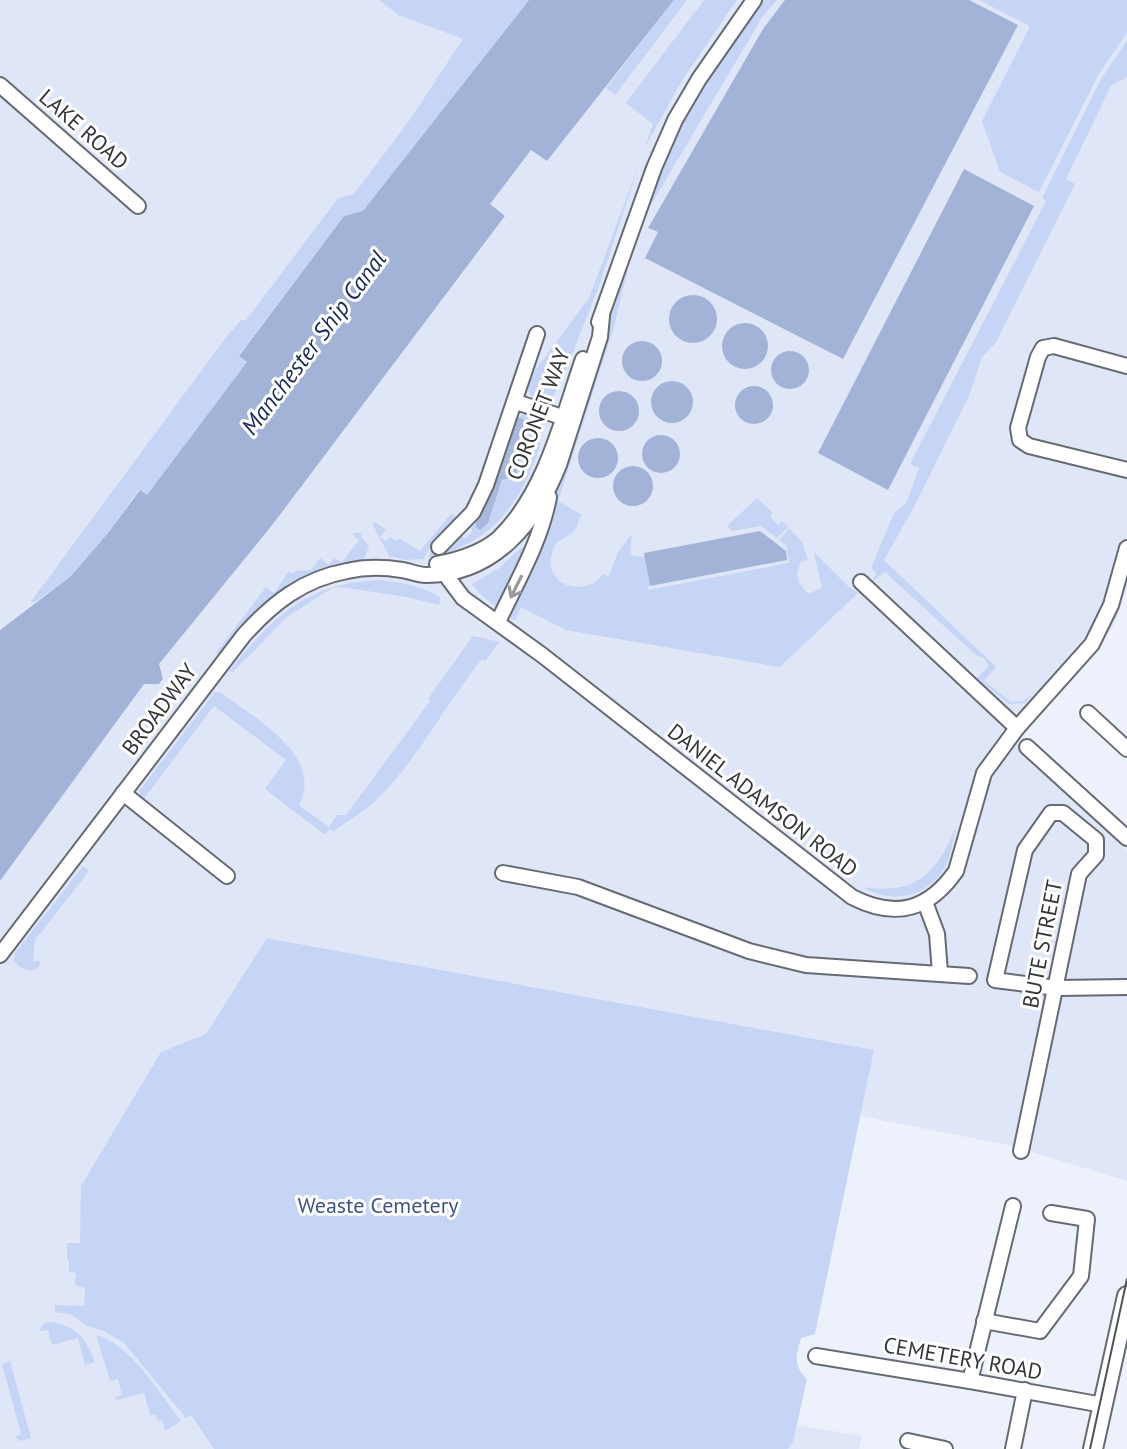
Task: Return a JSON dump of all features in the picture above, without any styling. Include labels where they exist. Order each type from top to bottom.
[{"type":"main road","points":[[1093,1449],[1123,1330],[1127,1296]]},
{"type":"street","name":"CORONET WAY","points":[[405,570],[416,574],[491,557],[518,535],[552,483],[591,336],[602,316],[654,168],[675,120],[705,69],[754,0]]},
{"type":"street","name":"LAKE ROAD","points":[[0,85],[138,206]]},
{"type":"street","points":[[439,547],[473,512],[486,485],[537,334]]},
{"type":"street","points":[[1127,366],[1054,346],[1043,348],[1018,428],[1020,440],[1029,446],[1127,470]]},
{"type":"street","points":[[516,402],[567,419]]},
{"type":"street","name":"CORONET WAY","points":[[446,568],[498,539],[528,499],[567,419]]},
{"type":"street","points":[[498,622],[531,552],[552,483]]},
{"type":"street","points":[[498,539],[518,535],[525,539],[531,552]]},
{"type":"street","points":[[940,973],[937,934],[925,902],[946,885],[956,871],[984,773],[1017,728],[1092,644],[1111,605],[1127,548]]},
{"type":"street","name":"DANIEL ADAMSON ROAD","points":[[446,568],[463,598],[852,897],[887,910],[907,909],[925,902]]},
{"type":"street","name":"BROADWAY","points":[[0,955],[244,635],[284,596],[316,579],[348,570],[405,570]]},
{"type":"street","points":[[861,582],[1017,728]]},
{"type":"street","points":[[1088,713],[1127,749]]},
{"type":"street","points":[[1027,747],[1127,838]]},
{"type":"street","points":[[123,793],[227,876]]},
{"type":"street","name":"BUTE STREET","points":[[1021,1151],[1057,988],[1079,874],[1096,855],[1096,840],[1063,813],[1051,813],[1025,850],[995,980],[1057,988]]},
{"type":"street","points":[[503,873],[578,887],[749,951],[806,965],[969,976]]},
{"type":"street","points":[[1057,988],[1127,987]]},
{"type":"street","points":[[970,1381],[1013,1206]]},
{"type":"street","points":[[984,1321],[1040,1331],[1081,1276],[1087,1219],[1051,1213]]},
{"type":"street","name":"CEMETERY ROAD","points":[[816,1356],[1103,1405]]},
{"type":"street","points":[[1013,1449],[1025,1390]]},
{"type":"street","points":[[908,1441],[945,1449]]},
{"type":"shaded area","points":[[0,0],[490,0],[411,118],[354,194],[338,198],[246,320],[224,340],[31,600],[34,603],[0,630]]},
{"type":"shaded area","points":[[674,0],[1127,0],[1127,588],[1114,626],[1017,744],[1127,850],[1127,1181],[1013,1146],[860,1116],[874,1050],[268,938],[206,1034],[161,1052],[191,1415],[214,1449],[0,1449],[0,881],[144,684],[160,684],[163,679],[159,664],[273,524],[505,217],[489,204],[532,149],[547,161]]},
{"type":"shaded area","points":[[517,417],[524,419],[524,423],[516,475],[502,480],[488,523],[480,530],[476,527],[476,520]]},
{"type":"shaded area","points":[[797,1425],[862,1436],[859,1449],[788,1449]]},
{"type":"green space","points":[[379,0],[529,0],[363,212],[344,216],[239,355],[247,362],[147,495],[139,490],[71,576],[34,603],[31,601],[224,340],[241,320],[246,320],[338,198],[354,194],[411,118],[463,39],[399,15]]},
{"type":"green space","points":[[674,0],[687,0],[615,95],[606,88]]},
{"type":"green space","points":[[704,0],[737,0],[683,79],[644,149],[653,124],[626,103]]},
{"type":"green space","points":[[762,0],[777,0],[763,16],[649,208],[630,260],[614,327],[558,501],[582,515],[573,532],[555,545],[551,564],[559,580],[576,587],[586,586],[603,574],[608,577],[619,550],[632,534],[630,555],[645,557],[648,590],[789,563],[786,545],[779,540],[789,528],[802,542],[808,560],[801,562],[797,576],[808,594],[822,588],[814,552],[858,593],[780,667],[566,630],[521,607],[515,621],[511,618],[511,606],[554,500],[613,306],[662,166],[689,110]]},
{"type":"green space","points":[[979,0],[1127,0],[1127,33],[1099,74],[1039,192],[1000,172],[982,121],[1030,26]]},
{"type":"green space","points":[[1127,41],[1127,77],[1111,86],[1066,179],[1075,184],[996,342],[982,357],[968,398],[884,560],[996,667],[984,681],[1011,702],[1023,701],[1035,692],[1024,703],[1009,704],[977,678],[989,666],[983,657],[977,656],[885,572],[870,583],[877,574],[871,568],[894,513],[906,503],[919,468],[910,464],[1046,201],[1042,198],[1101,79]]},
{"type":"green space","points":[[639,165],[600,283],[563,378],[549,405],[539,402],[530,394],[528,380],[589,298]]},
{"type":"green space","points":[[528,413],[545,418],[540,446],[529,475],[509,509],[483,534],[467,544],[428,558],[434,546],[458,536],[466,538],[472,532],[470,520],[479,511],[488,523],[523,435],[524,419],[517,417]]},
{"type":"green space","points":[[757,498],[773,513],[770,517],[778,525],[782,521],[788,527],[777,538],[761,526],[732,531],[727,526]]},
{"type":"green space","points":[[451,514],[456,517],[424,559],[406,560],[389,556],[373,525],[375,522],[386,530],[380,537],[386,541],[390,537],[396,541],[398,538],[420,551]]},
{"type":"green space","points":[[362,533],[369,546],[363,562],[318,572],[300,580],[267,603],[223,652],[215,654],[266,587],[274,593],[289,571],[293,574],[311,570],[320,558],[329,565],[334,558],[342,562],[359,540],[352,534]]},
{"type":"green space","points":[[522,547],[524,552],[497,608],[472,584],[499,568]]},
{"type":"green space","points":[[379,580],[426,590],[440,597],[439,605],[407,597],[332,588],[287,617],[233,672],[229,671],[261,634],[293,606],[331,588]]},
{"type":"green space","points":[[473,636],[499,642],[469,676],[393,782],[368,807],[334,831],[330,829],[325,835],[265,789],[286,760],[214,706],[143,800],[139,791],[215,692],[220,692],[266,726],[294,754],[302,770],[304,787],[299,805],[329,827],[337,815],[346,815],[430,701],[428,699]]},
{"type":"green space","points":[[956,827],[948,860],[939,876],[920,891],[886,896],[862,887],[897,888],[922,878],[941,857]]},
{"type":"green space","points":[[83,866],[89,871],[35,940],[33,961],[41,961],[38,968],[31,971],[20,967],[14,961],[15,953]]},
{"type":"green space","name":"Weaste Cemetery","points":[[267,938],[874,1050],[815,1334],[801,1338],[798,1350],[798,1365],[807,1379],[793,1442],[788,1449],[214,1449],[191,1415],[186,1418],[124,1343],[102,1330],[89,1327],[70,1314],[55,1312],[55,1305],[84,1306],[85,1288],[75,1285],[76,1273],[69,1272],[67,1259],[67,1243],[80,1243],[81,1186],[161,1052],[206,1034]]},
{"type":"green space","points":[[48,1322],[65,1325],[78,1334],[95,1362],[85,1365],[78,1338],[52,1345],[48,1330],[40,1331],[42,1325]]},
{"type":"green space","points":[[96,1335],[121,1348],[132,1359],[181,1421],[165,1431],[162,1420],[158,1421],[155,1414],[150,1415],[144,1393],[116,1400],[115,1397],[122,1395],[118,1379],[110,1381]]},
{"type":"green space","points":[[10,1361],[31,1438],[20,1441],[15,1437],[21,1434],[2,1364]]},
{"type":"water","name":"Manchester Ship Canal","points":[[529,0],[674,0],[547,161],[531,150],[490,204],[505,216],[273,524],[159,664],[163,679],[159,684],[144,684],[0,881],[0,630],[71,576],[140,490],[147,495],[247,362],[239,356],[344,216],[363,211]]},
{"type":"water","points":[[785,0],[969,0],[1018,25],[843,359],[645,258],[658,232],[648,228],[763,29]]},
{"type":"water","points":[[964,169],[1034,206],[888,490],[818,453]]},
{"type":"water","points":[[693,295],[710,302],[717,319],[710,336],[693,343],[676,336],[669,319],[676,302]]},
{"type":"water","points":[[745,323],[762,329],[768,346],[762,363],[745,369],[728,363],[722,346],[728,329]]},
{"type":"water","points":[[642,341],[656,347],[662,361],[656,375],[642,381],[628,375],[622,361],[628,347]]},
{"type":"water","points":[[790,351],[803,357],[809,370],[803,383],[790,389],[777,383],[771,370],[777,357]]},
{"type":"water","points":[[672,381],[687,387],[693,402],[687,417],[672,423],[657,417],[651,402],[657,387]]},
{"type":"water","points":[[754,386],[767,392],[773,405],[767,418],[754,424],[741,418],[735,405],[741,392]]},
{"type":"water","points":[[619,391],[633,397],[639,411],[633,425],[619,431],[605,425],[599,411],[605,397]]},
{"type":"water","points":[[661,435],[675,440],[680,454],[675,468],[661,473],[647,468],[642,454],[647,440]]},
{"type":"water","points":[[598,438],[612,444],[618,458],[612,472],[598,478],[584,472],[578,458],[584,444]]},
{"type":"water","points":[[633,466],[647,472],[653,486],[647,500],[633,506],[619,500],[613,486],[619,472]]},
{"type":"water","points":[[760,531],[786,551],[787,560],[650,586],[644,553]]},
{"type":"tram line","points":[[1090,1449],[1127,1279]]}]
